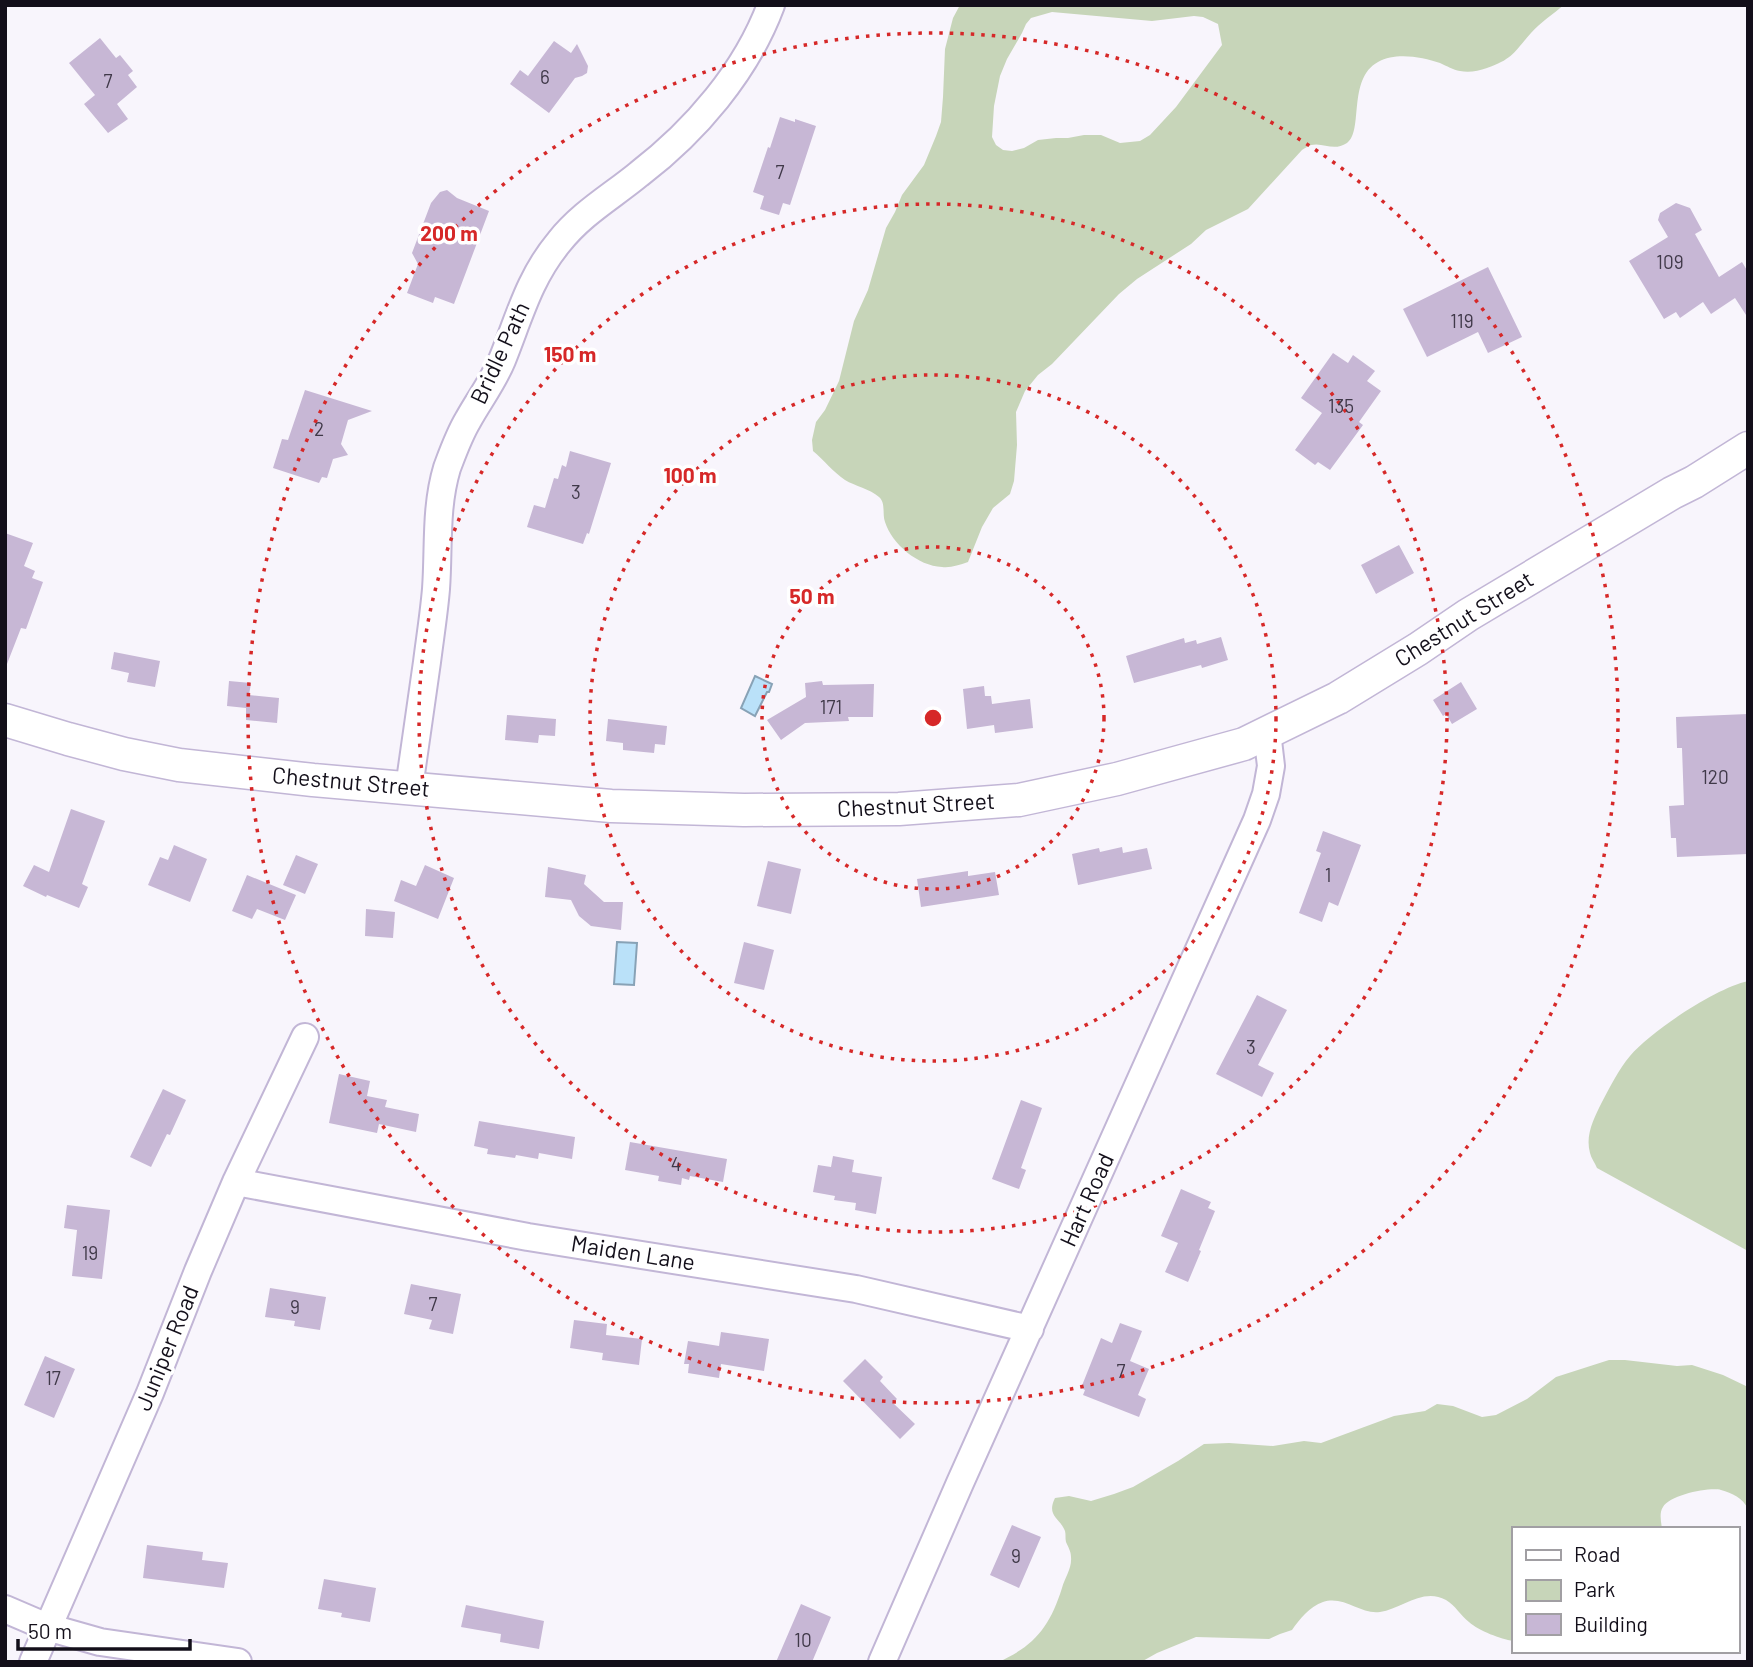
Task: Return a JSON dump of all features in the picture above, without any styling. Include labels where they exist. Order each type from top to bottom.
[{"type":"street","name":"Bridle Path","points":[[408,788],[436,590],[439,505],[447,469],[460,435],[493,381],[520,309],[547,258],[582,216],[649,167],[695,124],[739,66],[771,5]]},
{"type":"street","name":"Chestnut Street","points":[[5,720],[124,754],[180,765],[261,775],[611,806],[744,810],[899,809],[1019,800],[1117,779],[1244,744],[1338,698],[1478,609],[1748,448]]},
{"type":"street","name":"Hart Road","points":[[881,1662],[1257,820],[1266,794],[1271,766],[1267,732]]},
{"type":"street","name":"Juniper Road","points":[[33,1662],[150,1393],[236,1182],[305,1037]]},
{"type":"street","name":"Maiden Lane","points":[[236,1182],[528,1237],[856,1289],[1030,1329]]},
{"type":"street","points":[[5,1609],[47,1626],[100,1642],[239,1662]]},
{"type":"green space","points":[[960,5],[1564,5],[1535,29],[1508,58],[1484,69],[1460,71],[1409,56],[1378,62],[1368,70],[1362,80],[1355,128],[1347,143],[1337,147],[1311,145],[1303,149],[1248,209],[1206,230],[1191,244],[1119,294],[1025,391],[1016,412],[1017,445],[1014,481],[1010,494],[993,508],[968,562],[945,567],[924,563],[900,546],[888,530],[881,499],[836,473],[813,451],[812,440],[816,422],[839,381],[854,321],[868,290],[886,228],[902,195],[924,165],[941,122],[945,49],[953,18]],"holes":[[[1052,12],[1152,21],[1203,17],[1218,24],[1222,45],[1176,107],[1150,135],[1140,141],[1120,143],[1101,135],[1038,140],[1012,151],[1003,150],[996,145],[992,137],[1000,76],[1031,18]]]},
{"type":"green space","points":[[1748,981],[1748,1251],[1597,1168],[1591,1155],[1589,1133],[1611,1084],[1640,1046],[1668,1023],[1702,1001]]},
{"type":"green space","points":[[1609,1360],[1625,1360],[1677,1366],[1692,1365],[1748,1387],[1748,1509],[1733,1494],[1708,1490],[1690,1493],[1667,1503],[1661,1512],[1662,1527],[1512,1527],[1512,1641],[1478,1628],[1446,1600],[1429,1596],[1380,1612],[1366,1611],[1338,1601],[1323,1602],[1309,1610],[1292,1630],[1269,1639],[1196,1637],[1141,1662],[998,1662],[1031,1642],[1046,1624],[1069,1569],[1071,1555],[1065,1531],[1052,1509],[1055,1498],[1069,1496],[1091,1501],[1114,1494],[1133,1487],[1204,1444],[1273,1446],[1304,1441],[1321,1443],[1394,1416],[1425,1411],[1437,1404],[1453,1406],[1482,1417],[1496,1415],[1527,1399],[1556,1377]]},
{"type":"water","points":[[755,676],[772,684],[755,716],[741,708]]},
{"type":"water","points":[[617,942],[637,943],[634,985],[614,984]]},
{"type":"building","points":[[100,38],[116,58],[120,55],[133,71],[128,75],[137,87],[117,104],[128,119],[108,133],[84,104],[95,95],[69,63]]},
{"type":"building","points":[[554,41],[571,53],[577,44],[588,66],[587,73],[575,78],[549,113],[510,84],[520,70],[528,76]]},
{"type":"building","points":[[780,117],[816,126],[790,205],[783,203],[779,215],[760,209],[764,196],[753,192]]},
{"type":"building","points":[[447,190],[457,198],[489,211],[454,304],[435,297],[433,303],[407,293],[418,264],[412,253],[431,203],[440,192]]},
{"type":"building","points":[[1676,203],[1690,208],[1702,230],[1695,234],[1719,277],[1742,262],[1748,272],[1748,318],[1735,298],[1711,314],[1703,302],[1680,318],[1676,312],[1664,319],[1629,261],[1668,237],[1658,220],[1660,213]]},
{"type":"building","points":[[1488,267],[1522,337],[1488,353],[1478,332],[1427,357],[1403,309]]},
{"type":"building","points":[[1333,353],[1348,363],[1353,355],[1375,371],[1367,381],[1381,391],[1359,422],[1363,425],[1330,470],[1318,462],[1315,465],[1295,450],[1322,413],[1301,398]]},
{"type":"building","points":[[305,390],[372,411],[348,420],[341,444],[348,455],[333,459],[327,478],[322,477],[319,483],[273,468],[282,439],[288,440]]},
{"type":"building","points":[[570,451],[611,463],[589,534],[587,533],[583,544],[527,527],[534,505],[545,508],[554,478],[558,479],[562,465],[566,467]]},
{"type":"building","points":[[5,533],[33,543],[24,566],[35,571],[32,578],[43,582],[26,629],[21,628],[7,664],[5,664]]},
{"type":"building","points":[[1399,545],[1414,573],[1376,594],[1361,565]]},
{"type":"building","points":[[1221,637],[1228,660],[1134,683],[1126,656],[1184,638],[1185,643],[1196,640],[1197,644]]},
{"type":"building","points":[[114,652],[160,661],[155,687],[127,682],[129,673],[111,669]]},
{"type":"building","points":[[229,681],[251,683],[249,695],[279,698],[277,723],[246,720],[246,708],[227,706]]},
{"type":"building","points":[[822,681],[823,685],[874,684],[873,717],[848,717],[849,721],[805,723],[781,740],[767,720],[806,697],[805,683]]},
{"type":"building","points":[[1461,682],[1477,709],[1452,724],[1433,700]]},
{"type":"building","points":[[984,686],[985,696],[991,696],[992,704],[1030,699],[1033,728],[995,733],[994,725],[967,729],[963,689]]},
{"type":"building","points":[[1748,714],[1748,854],[1677,857],[1676,838],[1671,838],[1669,806],[1684,805],[1682,748],[1677,748],[1676,717]]},
{"type":"building","points":[[507,715],[556,719],[555,736],[539,735],[538,743],[505,740]]},
{"type":"building","points":[[608,719],[667,726],[665,745],[655,744],[654,753],[623,750],[623,743],[606,741]]},
{"type":"building","points":[[71,809],[105,821],[82,884],[88,887],[79,908],[23,886],[34,865],[49,872]]},
{"type":"building","points":[[1323,831],[1361,845],[1338,906],[1329,902],[1322,922],[1299,913],[1321,853],[1316,851]]},
{"type":"building","points":[[174,845],[207,859],[190,902],[148,885],[160,857],[168,860]]},
{"type":"building","points":[[1122,847],[1123,853],[1147,848],[1152,869],[1078,885],[1072,854],[1099,848],[1100,852]]},
{"type":"building","points":[[296,855],[318,864],[305,894],[283,885]]},
{"type":"building","points":[[768,861],[801,869],[791,914],[757,906]]},
{"type":"building","points":[[425,865],[454,878],[438,919],[394,901],[401,880],[416,886]]},
{"type":"building","points":[[548,867],[586,875],[584,884],[604,902],[623,902],[621,930],[591,926],[579,916],[571,900],[545,897]]},
{"type":"building","points":[[968,871],[968,876],[995,872],[999,895],[921,907],[917,879]]},
{"type":"building","points":[[247,875],[296,895],[285,920],[257,909],[252,919],[232,911]]},
{"type":"building","points":[[366,909],[395,912],[393,938],[365,936]]},
{"type":"building","points":[[744,942],[774,950],[764,990],[734,983]]},
{"type":"building","points":[[1257,995],[1287,1010],[1258,1065],[1274,1073],[1262,1097],[1216,1074]]},
{"type":"building","points":[[339,1074],[370,1081],[367,1096],[387,1100],[385,1107],[419,1114],[416,1132],[379,1124],[377,1133],[329,1123]]},
{"type":"building","points":[[163,1089],[186,1100],[151,1167],[130,1157]]},
{"type":"building","points":[[1021,1100],[1042,1108],[1021,1168],[1026,1170],[1019,1189],[992,1179]]},
{"type":"building","points":[[479,1121],[575,1137],[572,1159],[539,1153],[538,1159],[487,1154],[488,1149],[474,1146]]},
{"type":"building","points":[[630,1142],[727,1159],[723,1182],[690,1176],[689,1180],[682,1178],[681,1185],[658,1181],[659,1176],[625,1170]]},
{"type":"building","points":[[833,1156],[854,1160],[852,1172],[882,1177],[876,1214],[855,1210],[856,1203],[834,1200],[835,1196],[813,1192],[818,1165],[831,1167]]},
{"type":"building","points":[[1181,1189],[1211,1202],[1208,1208],[1215,1211],[1188,1282],[1165,1272],[1178,1243],[1161,1236]]},
{"type":"building","points":[[67,1205],[110,1210],[102,1279],[72,1276],[77,1230],[64,1228]]},
{"type":"building","points":[[411,1284],[461,1294],[453,1334],[429,1329],[432,1320],[404,1314]]},
{"type":"building","points":[[270,1288],[326,1297],[320,1330],[294,1326],[295,1321],[265,1317]]},
{"type":"building","points":[[574,1320],[607,1324],[606,1335],[642,1339],[639,1365],[602,1360],[603,1353],[570,1348]]},
{"type":"building","points":[[1120,1323],[1142,1331],[1130,1361],[1149,1369],[1138,1395],[1146,1399],[1139,1417],[1083,1395],[1085,1390],[1081,1388],[1101,1338],[1112,1343]]},
{"type":"building","points":[[721,1332],[769,1339],[764,1371],[721,1364],[719,1378],[688,1373],[689,1364],[684,1364],[688,1341],[719,1346]]},
{"type":"building","points":[[45,1356],[75,1369],[54,1418],[24,1405]]},
{"type":"building","points":[[865,1359],[883,1377],[880,1381],[897,1399],[893,1403],[915,1424],[900,1439],[843,1381]]},
{"type":"building","points":[[1012,1525],[1041,1537],[1019,1588],[990,1575]]},
{"type":"building","points":[[147,1545],[203,1552],[202,1560],[228,1563],[224,1588],[143,1578]]},
{"type":"building","points":[[324,1579],[376,1588],[370,1622],[341,1617],[342,1613],[318,1609]]},
{"type":"building","points":[[801,1604],[831,1617],[812,1662],[776,1662]]},
{"type":"building","points":[[466,1605],[544,1621],[539,1649],[500,1642],[501,1634],[461,1627]]}]
